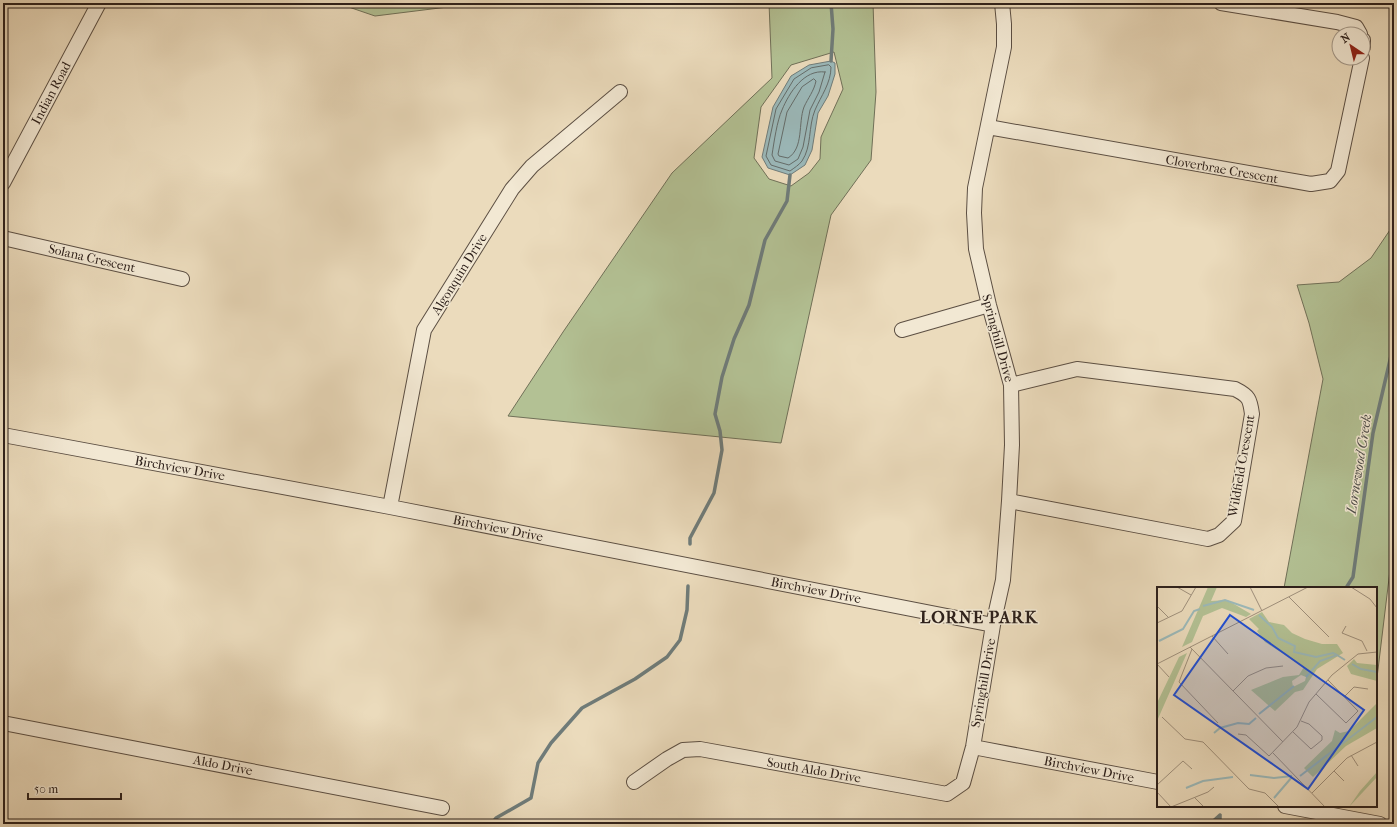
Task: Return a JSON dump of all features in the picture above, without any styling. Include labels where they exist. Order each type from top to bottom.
[{"type":"street","name":"Indian Road","points":[[3,183],[99,3]]},
{"type":"street","name":"Springhill Drive","points":[[973,747],[993,625],[1003,580],[1012,446],[1011,385],[989,305],[976,249],[974,213],[975,188],[1004,47],[1002,3]]},
{"type":"street","points":[[1221,3],[1337,22],[1352,26]]},
{"type":"street","name":"Cloverbrae Crescent","points":[[988,127],[1311,184],[1330,181],[1338,171],[1360,66]]},
{"type":"street","name":"Algonquin Drive","points":[[390,507],[424,330],[512,189],[532,166],[620,92]]},
{"type":"street","name":"Solana Crescent","points":[[3,238],[182,279]]},
{"type":"street","points":[[902,330],[989,305]]},
{"type":"street","name":"Wildfield Crescent","points":[[1009,501],[1208,539],[1219,535],[1234,521],[1252,414],[1250,402],[1245,394],[1235,389],[1078,369],[1011,385]]},
{"type":"street","name":"Birchview Drive","points":[[3,435],[390,507],[993,625]]},
{"type":"street","name":"Aldo Drive","points":[[3,723],[442,808]]},
{"type":"street","name":"Birchview Drive","points":[[973,747],[1157,782]]},
{"type":"street","name":"South Aldo Drive","points":[[634,782],[667,759],[683,750],[700,749],[947,794],[963,783],[973,747]]},
{"type":"street","points":[[1290,807],[1380,824]]},
{"type":"green space","points":[[337,3],[506,3],[472,4],[375,16]]},
{"type":"green space","points":[[769,3],[873,3],[876,92],[871,160],[831,215],[781,443],[508,416],[563,332],[672,173],[772,78]],"holes":[[[834,52],[843,89],[821,137],[820,159],[809,173],[791,186],[769,179],[754,158],[761,107],[791,65]]]},
{"type":"green space","points":[[1394,224],[1394,537],[1377,678],[1377,587],[1284,587],[1323,379],[1309,323],[1297,285],[1339,282],[1371,258]]},
{"type":"water","points":[[831,61],[835,63],[835,74],[828,96],[818,113],[812,150],[805,165],[790,175],[768,168],[762,157],[773,107],[791,76],[809,65]]},
{"type":"waterway","points":[[831,3],[833,29],[831,61]]},
{"type":"waterway","points":[[690,544],[690,538],[714,493],[722,450],[720,431],[715,414],[722,377],[734,339],[749,305],[765,240],[787,201],[790,175]]},
{"type":"waterway","name":"Lornewood Creek","points":[[1347,587],[1353,577],[1373,433],[1394,343]]},
{"type":"waterway","points":[[491,824],[496,818],[531,798],[538,763],[551,743],[582,708],[635,679],[667,657],[680,640],[687,610],[688,586]]},
{"type":"waterway","name":"Lornewood Creek","points":[[1210,824],[1220,815]]},
{"type":"waterway","name":"Lornewood Creek","points":[[1220,815],[1220,824]]},
{"type":"district","name":"LORNE PARK","points":[[979,617]]}]
